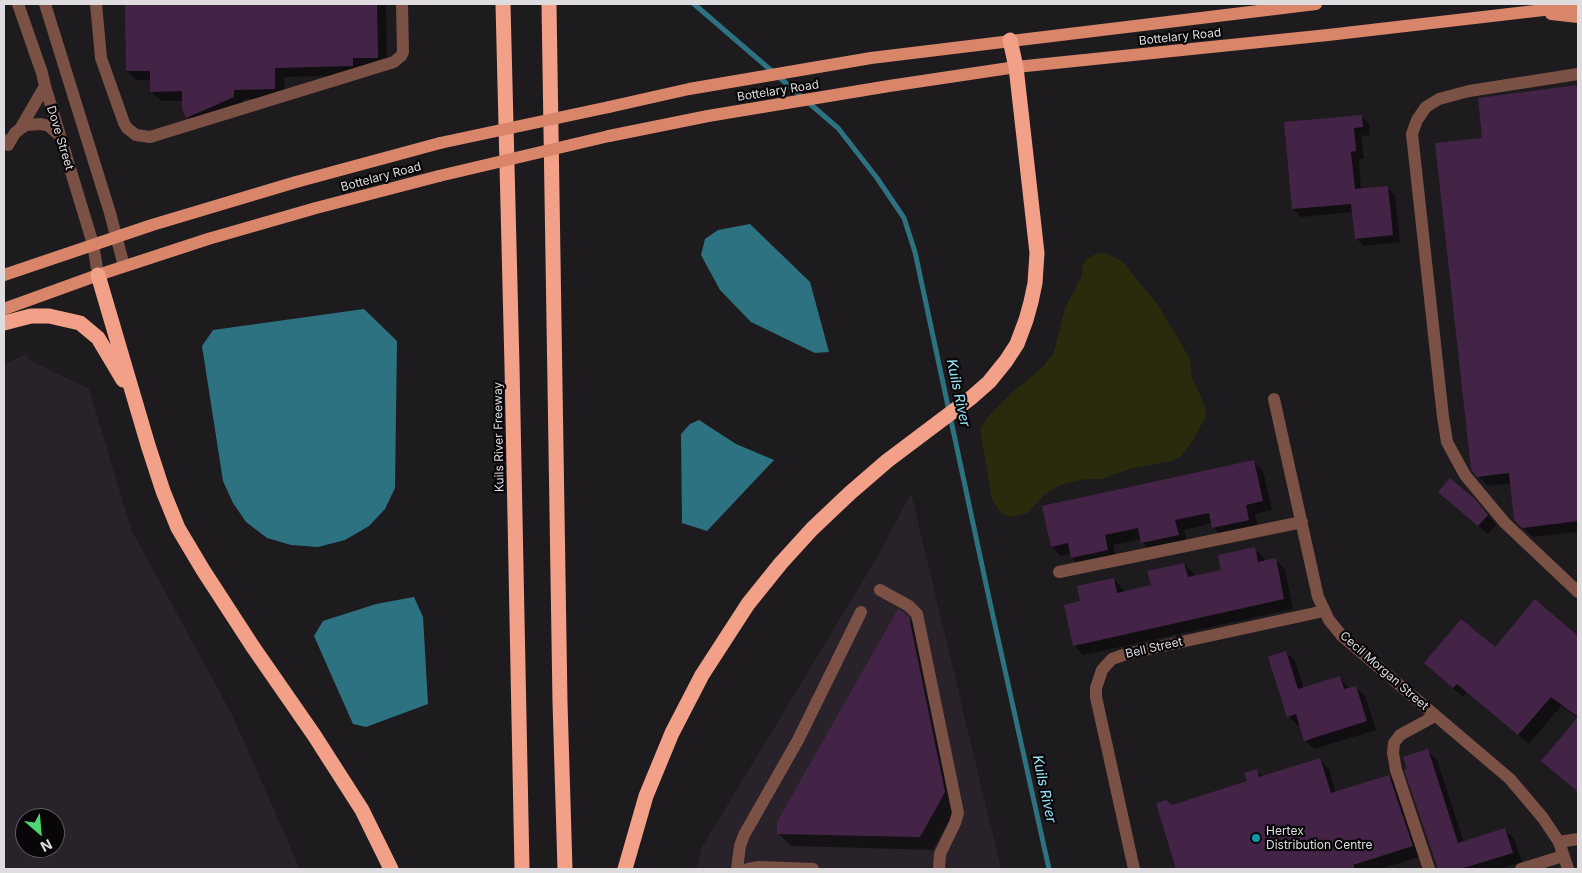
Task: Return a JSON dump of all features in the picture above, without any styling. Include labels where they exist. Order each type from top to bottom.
[{"type":"highway","name":"Kuils River Freeway","points":[[504,4],[522,869]]},
{"type":"highway","points":[[549,4],[560,702],[565,869]]},
{"type":"highway","points":[[625,869],[646,796],[672,733],[702,675],[748,604],[781,563],[812,529],[888,461],[989,382],[1006,362],[1017,344],[1026,320],[1035,283],[1036,253],[1016,67],[1010,40]]},
{"type":"highway","points":[[98,274],[134,398],[163,490],[178,528],[248,640],[314,735],[362,810],[391,869]]},
{"type":"highway","points":[[4,323],[31,316],[49,316],[80,323],[98,338],[134,398]]},
{"type":"main road","name":"Bottelary Road","points":[[4,275],[93,244],[296,182],[440,143],[689,89],[871,58],[1316,4]]},
{"type":"main road","name":"Bottelary Road","points":[[4,309],[98,274],[316,208],[439,176],[609,136],[708,116],[1016,67],[1309,37],[1578,6]]},
{"type":"main road","points":[[1532,11],[1578,17]]},
{"type":"street","name":"Dove Street","points":[[18,4],[36,54],[93,244],[98,274]]},
{"type":"street","name":"Dove Street","points":[[45,4],[110,213],[124,266]]},
{"type":"street","points":[[96,4],[101,58],[124,123],[136,135],[150,137],[394,62],[403,52],[402,4]]},
{"type":"street","points":[[1578,74],[1469,91],[1439,98],[1426,107],[1417,120],[1412,134],[1447,442],[1464,475],[1505,523],[1578,592]]},
{"type":"street","points":[[20,129],[45,86]]},
{"type":"street","points":[[4,140],[8,144],[15,133],[26,125],[41,124],[55,130],[60,136]]},
{"type":"street","name":"Cecil Morgan Street","points":[[1274,399],[1316,590],[1324,611],[1342,636],[1510,779],[1543,818],[1559,842],[1568,869]]},
{"type":"street","points":[[1058,572],[1302,522]]},
{"type":"street","points":[[880,590],[909,606],[917,614],[958,813],[940,854],[939,869]]},
{"type":"street","name":"Bell Street","points":[[1134,869],[1096,697],[1096,688],[1102,670],[1112,659],[1126,654],[1324,611]]},
{"type":"street","points":[[738,869],[740,846],[744,835],[798,740],[861,612]]},
{"type":"street","points":[[1428,869],[1396,770],[1394,743],[1400,735],[1435,716]]},
{"type":"street","points":[[1559,842],[1578,839]]},
{"type":"street","points":[[1521,869],[1563,856]]},
{"type":"street","points":[[748,869],[759,867],[813,869]]},
{"type":"shaded area","points":[[1105,253],[1122,261],[1158,305],[1190,359],[1192,377],[1206,409],[1205,418],[1192,442],[1181,456],[1173,461],[1129,469],[1102,479],[1085,479],[1060,485],[1045,494],[1027,513],[1010,517],[1002,514],[992,500],[980,429],[988,417],[1015,390],[1043,367],[1054,352],[1065,308],[1082,276],[1082,267],[1087,259],[1096,254]]},
{"type":"shaded area","points":[[27,354],[29,360],[89,389],[131,529],[232,715],[300,869],[4,869],[4,364]]},
{"type":"shaded area","points":[[911,493],[1001,869],[696,869],[702,847],[878,556]]},
{"type":"water","points":[[750,224],[810,282],[829,352],[815,353],[751,322],[720,290],[701,255],[705,239],[718,230]]},
{"type":"water","points":[[364,309],[397,341],[395,488],[385,509],[369,526],[345,540],[318,547],[291,545],[267,538],[246,522],[233,503],[223,481],[202,346],[213,330]]},
{"type":"water","points":[[699,420],[736,444],[774,460],[707,531],[682,523],[681,434],[690,424]]},
{"type":"water","points":[[414,597],[423,617],[428,704],[366,727],[353,724],[314,636],[323,621],[376,604]]},
{"type":"building","points":[[125,4],[377,4],[378,58],[353,58],[353,66],[275,68],[275,89],[234,90],[234,97],[186,118],[182,109],[182,91],[150,92],[150,71],[126,71]]},
{"type":"building","points":[[1578,85],[1578,521],[1522,528],[1514,520],[1509,473],[1477,477],[1471,469],[1435,143],[1482,138],[1478,98]]},
{"type":"building","points":[[1362,115],[1363,127],[1354,128],[1356,151],[1351,152],[1355,189],[1388,186],[1393,235],[1355,239],[1351,204],[1292,209],[1284,122]]},
{"type":"building","points":[[1254,460],[1263,501],[1246,505],[1249,520],[1212,528],[1209,513],[1175,520],[1179,535],[1141,543],[1138,528],[1105,535],[1108,550],[1071,558],[1068,543],[1051,547],[1042,506]]},
{"type":"building","points":[[1450,478],[1474,498],[1488,515],[1478,526],[1438,492]]},
{"type":"building","points":[[1255,547],[1258,562],[1276,558],[1284,599],[1073,646],[1064,605],[1080,601],[1077,586],[1114,578],[1117,593],[1151,585],[1147,571],[1184,563],[1188,577],[1221,570],[1218,555]]},
{"type":"building","points":[[1535,599],[1578,636],[1578,717],[1551,697],[1518,735],[1457,684],[1453,688],[1424,663],[1461,619],[1495,647]]},
{"type":"building","points":[[898,609],[909,617],[945,792],[920,837],[777,834],[777,822]]},
{"type":"building","points":[[1286,651],[1298,689],[1340,676],[1344,689],[1356,686],[1367,721],[1304,741],[1296,714],[1287,717],[1268,657]]},
{"type":"building","points":[[1578,717],[1578,792],[1541,761]]},
{"type":"building","points":[[1428,749],[1458,843],[1505,828],[1513,853],[1460,869],[1438,869],[1404,770],[1407,769],[1403,757]]},
{"type":"building","name":"Hertex Distribution Centre","points":[[1320,758],[1331,793],[1389,775],[1413,846],[1353,865],[1355,869],[1176,869],[1156,803],[1166,800],[1172,805],[1247,781],[1244,773],[1257,769],[1259,777]]},
{"type":"waterway","name":"Kuils River","points":[[694,4],[838,128],[877,178],[904,218],[915,252],[1049,869]]},
{"type":"place","name":"Hertex Distribution Centre","points":[[1256,838]]}]
